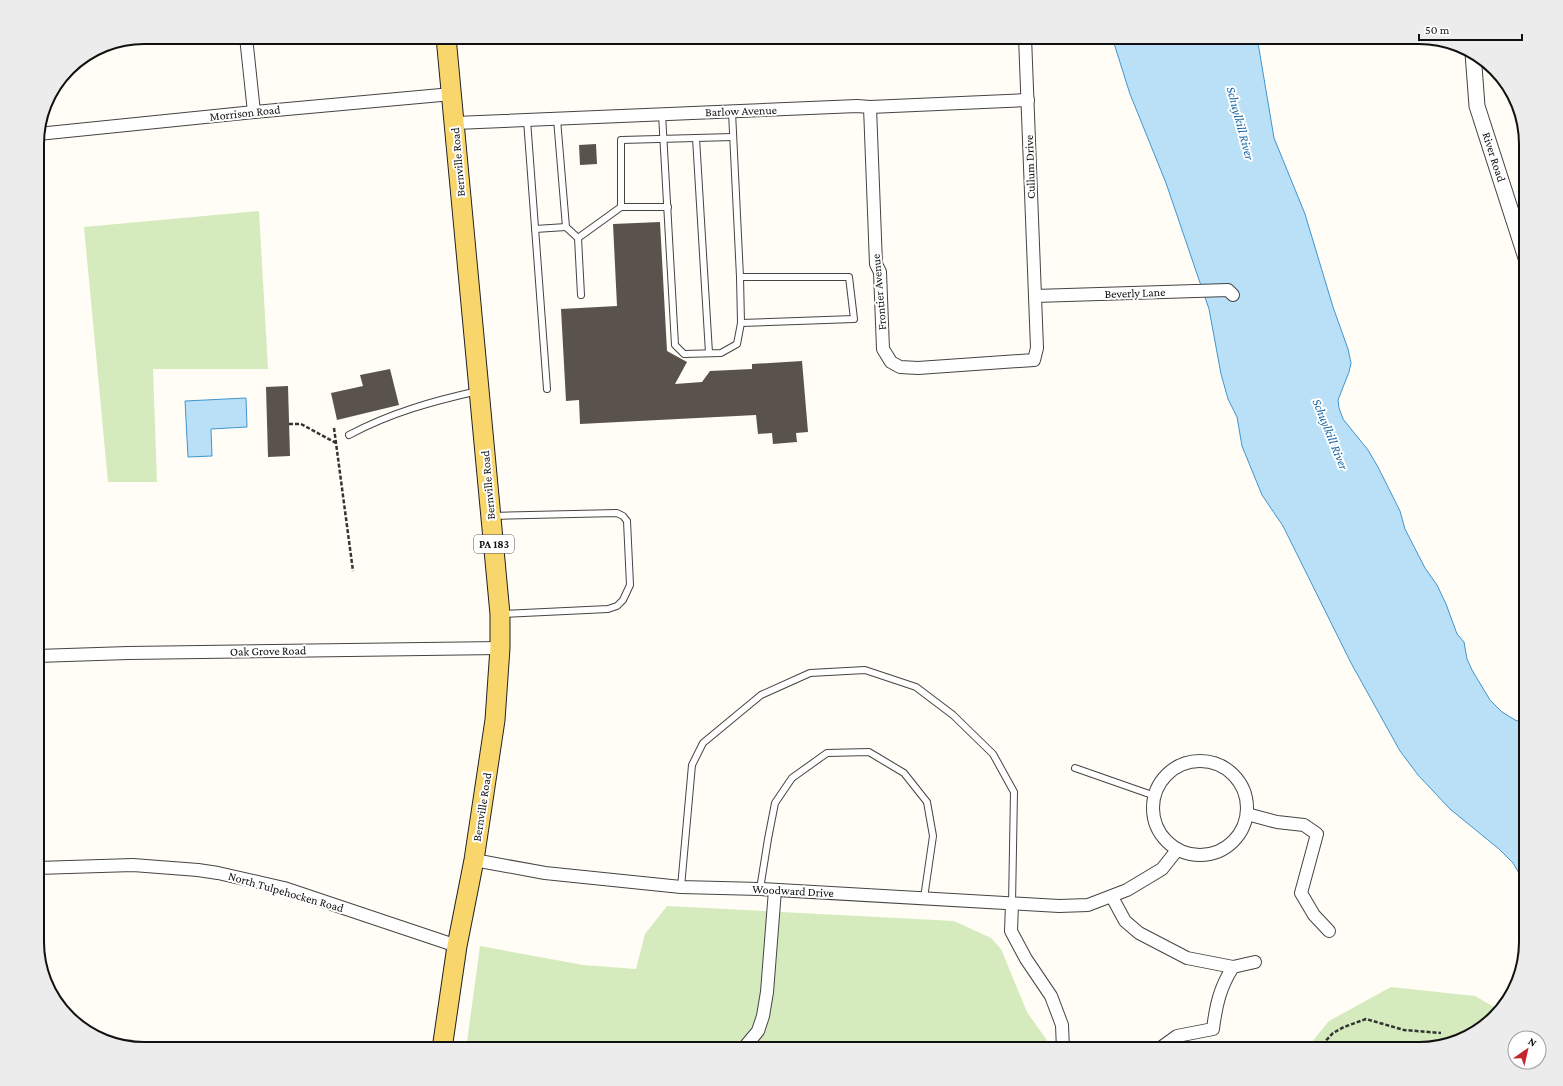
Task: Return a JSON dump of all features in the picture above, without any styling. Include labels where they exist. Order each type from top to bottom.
[{"type":"main road","name":"Bernville Road","points":[[443,1042],[457,946],[474,860],[495,720],[500,648],[500,614],[447,44]]},
{"type":"street","points":[[247,44],[254,112]]},
{"type":"street","name":"Cullum Drive","points":[[1025,44],[1035,296]]},
{"type":"street","name":"River Road","points":[[1473,60],[1477,106],[1519,236]]},
{"type":"street","name":"Morrison Road","points":[[45,133],[452,94]]},
{"type":"street","name":"Barlow Avenue","points":[[455,123],[1028,100]]},
{"type":"street","name":"Frontier Avenue","points":[[870,107],[876,264],[880,272],[884,349],[891,362],[900,367],[918,368],[1034,360],[1037,348],[1035,296]]},
{"type":"street","name":"Beverly Lane","points":[[1035,296],[1228,290],[1233,295]]},
{"type":"street","name":"Oak Grove Road","points":[[44,656],[128,652],[500,648]]},
{"type":"street","points":[[1205,761],[1223,767],[1237,779],[1246,795],[1247,814],[1242,831],[1230,846],[1213,854],[1195,855],[1177,850],[1163,838],[1154,821],[1153,803],[1158,785],[1170,771],[1187,763],[1205,761]]},
{"type":"street","points":[[1247,814],[1277,822],[1304,826],[1317,834],[1301,893],[1314,915],[1329,931]]},
{"type":"street","name":"Woodward Drive","points":[[474,860],[545,874],[681,887],[760,889],[1059,906],[1088,905],[1127,890],[1162,869],[1177,850]]},
{"type":"street","name":"North Tulpehocken Road","points":[[44,868],[134,865],[218,873],[284,888],[457,946]]},
{"type":"street","points":[[749,1042],[758,1031],[768,992],[775,890]]},
{"type":"street","points":[[1112,897],[1125,921],[1139,933],[1187,958],[1233,967],[1255,962]]},
{"type":"street","points":[[1012,904],[1011,931],[1026,959],[1051,996],[1062,1025],[1063,1042]]},
{"type":"street","points":[[1169,1042],[1177,1036],[1213,1029],[1216,1005],[1225,980],[1233,967]]},
{"type":"lane","points":[[662,114],[675,345],[684,354],[721,353],[738,344],[741,324],[732,112]]},
{"type":"lane","points":[[557,119],[566,227],[578,238],[581,295]]},
{"type":"lane","points":[[527,120],[547,389]]},
{"type":"lane","points":[[621,207],[621,140],[733,137]]},
{"type":"lane","points":[[696,138],[710,353]]},
{"type":"lane","points":[[578,238],[621,207],[668,207]]},
{"type":"lane","points":[[535,229],[566,227]]},
{"type":"lane","points":[[740,277],[849,277],[854,319],[741,324]]},
{"type":"lane","points":[[349,435],[367,425],[405,410],[480,390]]},
{"type":"lane","points":[[491,516],[617,513],[623,516],[627,521],[630,585],[623,600],[617,606],[608,609],[500,614]]},
{"type":"lane","points":[[681,887],[692,765],[703,743],[761,695],[810,673],[865,670],[916,687],[953,715],[993,754],[1014,792],[1012,904]]},
{"type":"lane","points":[[760,889],[775,803],[792,778],[827,753],[869,752],[904,774],[927,802],[933,836],[924,898]]},
{"type":"lane","points":[[1075,768],[1155,796]]},
{"type":"path","points":[[289,424],[301,424],[336,443]]},
{"type":"path","points":[[334,428],[352,571]]},
{"type":"path","points":[[1325,1042],[1334,1033],[1344,1027],[1366,1019],[1404,1030],[1441,1033]]},
{"type":"green space","points":[[259,211],[268,369],[153,369],[157,482],[108,482],[84,227]]},
{"type":"green space","points":[[667,906],[954,921],[991,938],[1001,949],[1027,1012],[1048,1042],[467,1042],[480,946],[583,965],[636,969],[645,934]]},
{"type":"green space","points":[[1391,987],[1475,996],[1494,1007],[1475,1025],[1463,1032],[1451,1037],[1426,1042],[1312,1042],[1329,1021]]},
{"type":"green space","points":[[120,1039],[132,1039],[137,1042]]},
{"type":"water","name":"Schuylkill River","points":[[1114,44],[1258,44],[1274,138],[1305,214],[1333,307],[1348,349],[1351,363],[1338,400],[1343,419],[1368,450],[1378,467],[1400,511],[1405,529],[1425,568],[1437,585],[1457,634],[1464,642],[1467,659],[1472,670],[1490,700],[1502,712],[1519,721],[1519,873],[1513,863],[1499,849],[1450,809],[1418,775],[1400,751],[1351,663],[1283,526],[1262,495],[1242,446],[1237,417],[1228,399],[1221,374],[1209,309],[1166,183],[1130,94]]},
{"type":"water","points":[[246,398],[247,427],[211,429],[212,456],[188,457],[185,401]]},
{"type":"building","points":[[596,144],[597,164],[580,165],[579,145]]},
{"type":"building","points":[[660,222],[667,351],[687,362],[675,384],[702,382],[710,371],[752,369],[752,364],[802,361],[808,432],[796,433],[797,442],[773,444],[772,433],[758,434],[756,415],[580,424],[579,400],[566,401],[561,309],[617,306],[613,224]]},
{"type":"building","points":[[390,369],[399,405],[337,420],[331,393],[363,386],[360,375]]},
{"type":"building","points":[[288,386],[290,456],[268,457],[266,387]]}]
